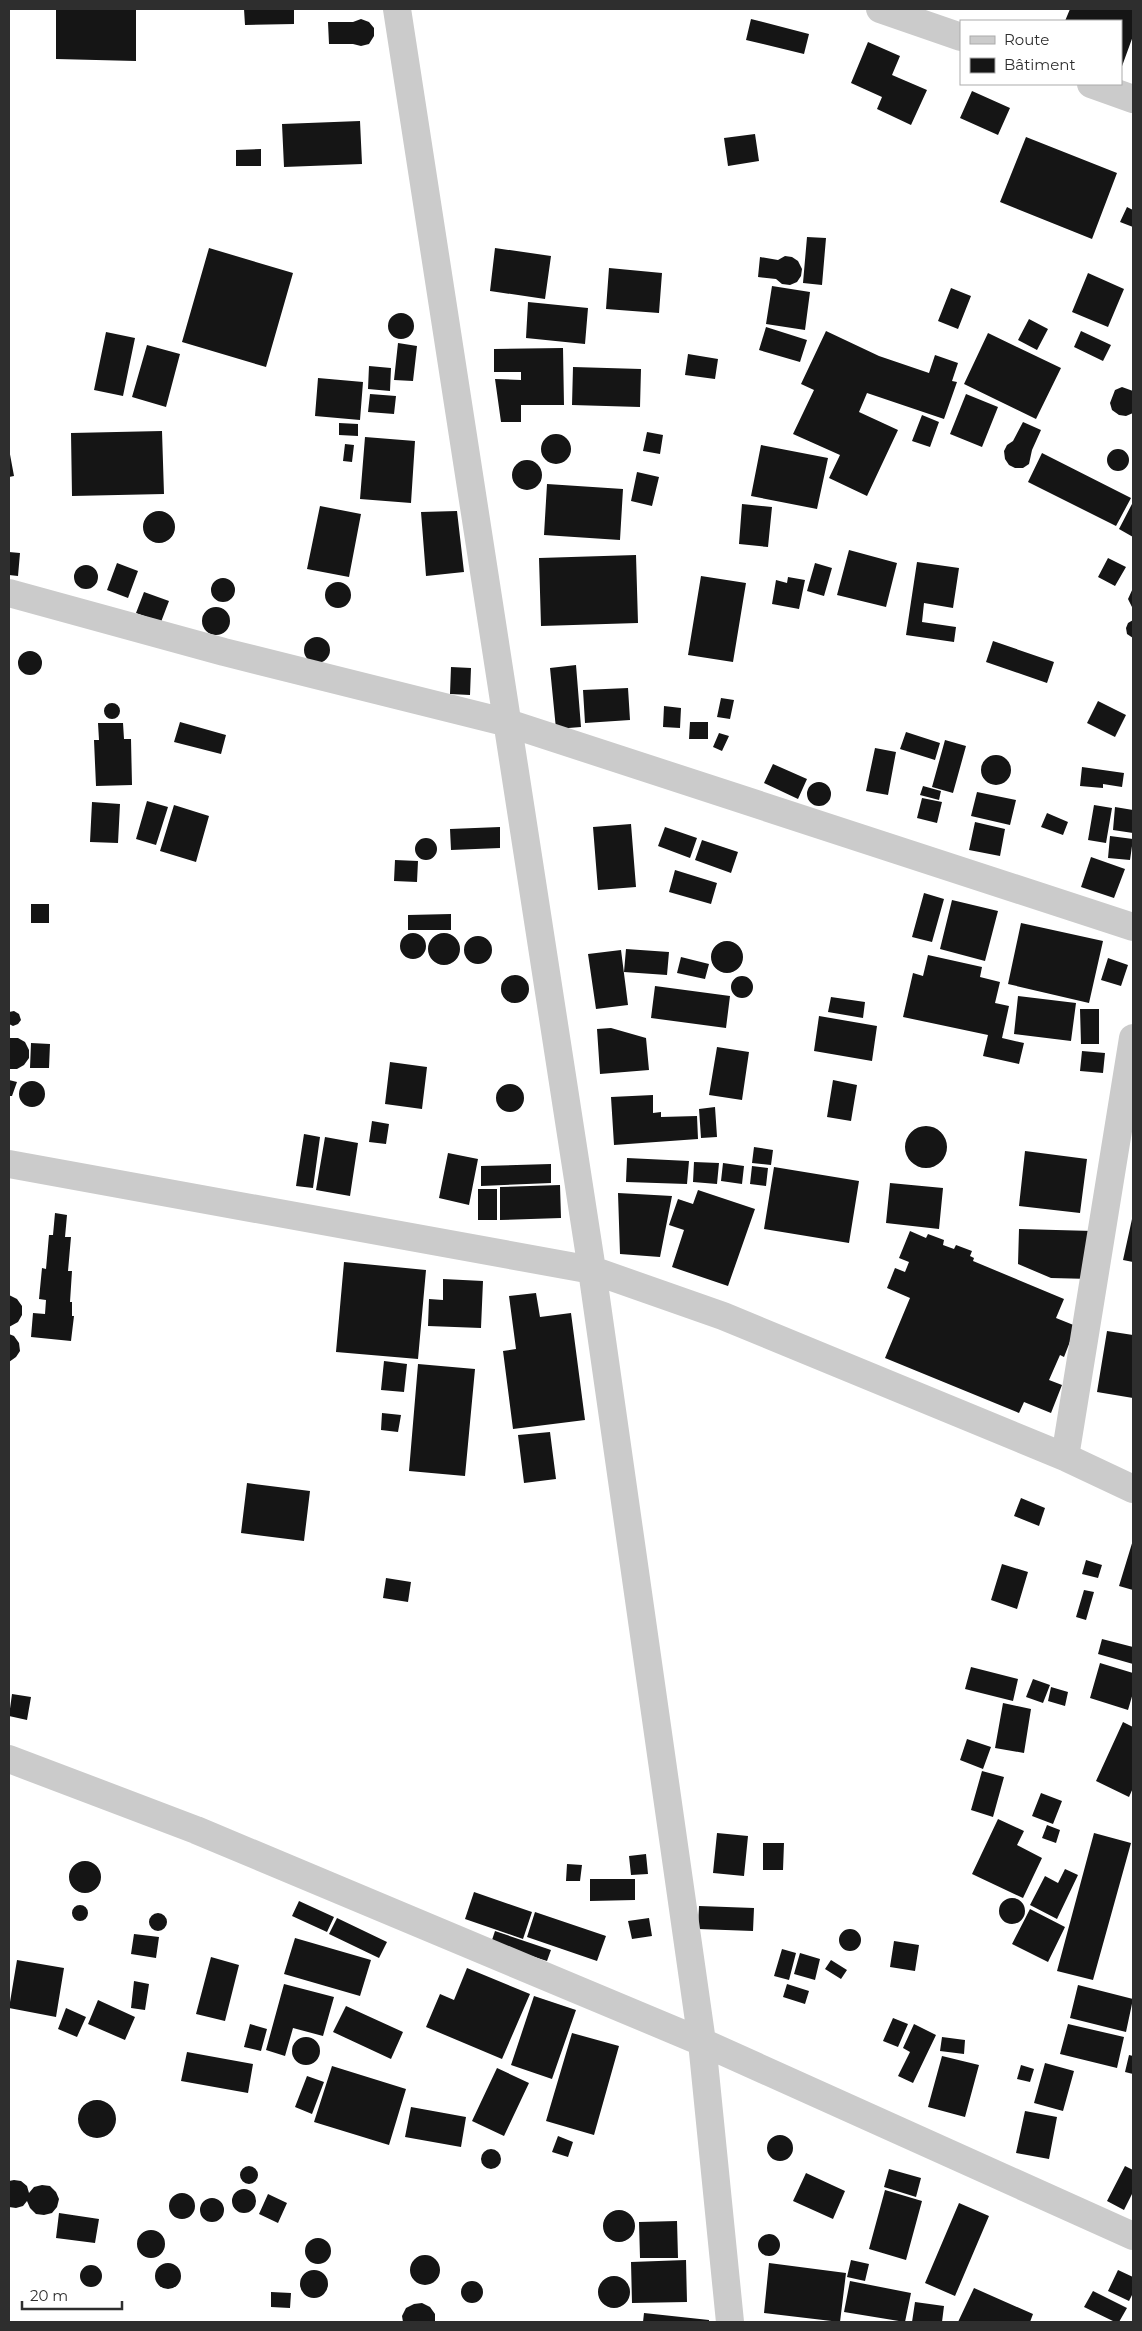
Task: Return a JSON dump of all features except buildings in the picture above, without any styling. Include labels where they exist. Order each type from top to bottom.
[{"type":"street","points":[[397,9],[592,1270],[702,2042],[730,2322]]},
{"type":"street","points":[[880,9],[960,37]]},
{"type":"street","points":[[1094,85],[1133,99]]},
{"type":"street","points":[[9,593],[224,652],[508,723],[1133,927]]},
{"type":"street","points":[[1065,1457],[1133,1038]]},
{"type":"street","points":[[9,1164],[592,1270],[723,1316],[1065,1457],[1133,1489]]},
{"type":"street","points":[[9,1759],[196,1830],[702,2042],[1133,2236]]}]
